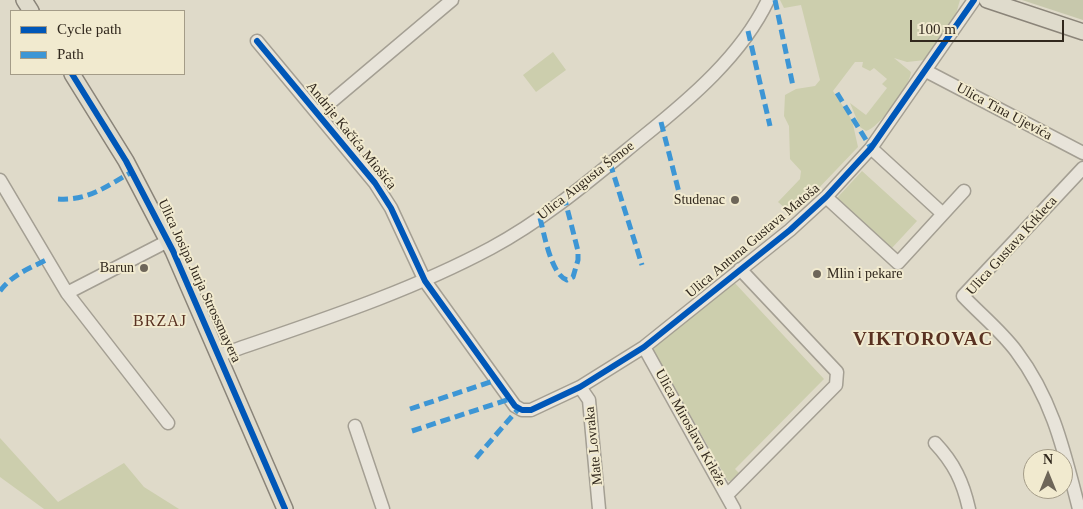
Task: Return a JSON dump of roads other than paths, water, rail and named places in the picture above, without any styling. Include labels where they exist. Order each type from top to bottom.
[{"type":"main road","points":[[987,0],[1083,32]]},
{"type":"main road","name":"Ulica Josipa Jurja Strossmayera","points":[[73,75],[126,161],[168,241],[220,354],[285,509]]},
{"type":"street","name":"Andrije Kačića Miošića","points":[[318,112],[452,0]]},
{"type":"street","name":"Ulica Augusta Šenoe","points":[[220,354],[425,281],[492,248],[551,211],[649,132],[701,86],[734,51],[763,11],[768,0]]},
{"type":"street","name":"Ulica Antuna Gustava Matoša","points":[[580,386],[644,346],[826,197],[871,148],[974,0]]},
{"type":"street","name":"Andrije Kačića Miošića","points":[[257,41],[318,112],[375,183],[391,208],[425,281],[515,406],[522,410],[530,410],[580,386]]},
{"type":"street","name":"Ulica Tina Ujevića","points":[[926,71],[1083,153]]},
{"type":"street","points":[[871,148],[943,214],[964,191]]},
{"type":"street","name":"Ulica Gustava Krkleca","points":[[1079,509],[1055,421],[1034,376],[1015,349],[963,296],[1083,168]]},
{"type":"street","points":[[0,180],[67,293],[168,423]]},
{"type":"street","name":"Ulica Antuna Gustava Matoša","points":[[826,197],[898,263],[943,214]]},
{"type":"street","points":[[67,293],[168,241]]},
{"type":"street","points":[[727,495],[836,385],[838,378],[837,372],[740,269]]},
{"type":"street","name":"Ulica Miroslava Krleže","points":[[644,346],[734,509]]},
{"type":"street","name":"Mate Lovraka","points":[[580,386],[589,400],[599,509]]},
{"type":"street","points":[[356,426],[383,509]]},
{"type":"street","points":[[935,443],[950,458],[961,479],[969,509]]},
{"type":"place","name":"Studenac","points":[[735,200]]},
{"type":"place","name":"Barun","points":[[144,268]]},
{"type":"place","name":"Mlin i pekare","points":[[817,274]]},
{"type":"district","name":"BRZAJ","points":[[160,322]]},
{"type":"district","name":"VIKTOROVAC","points":[[923,340]]}]
